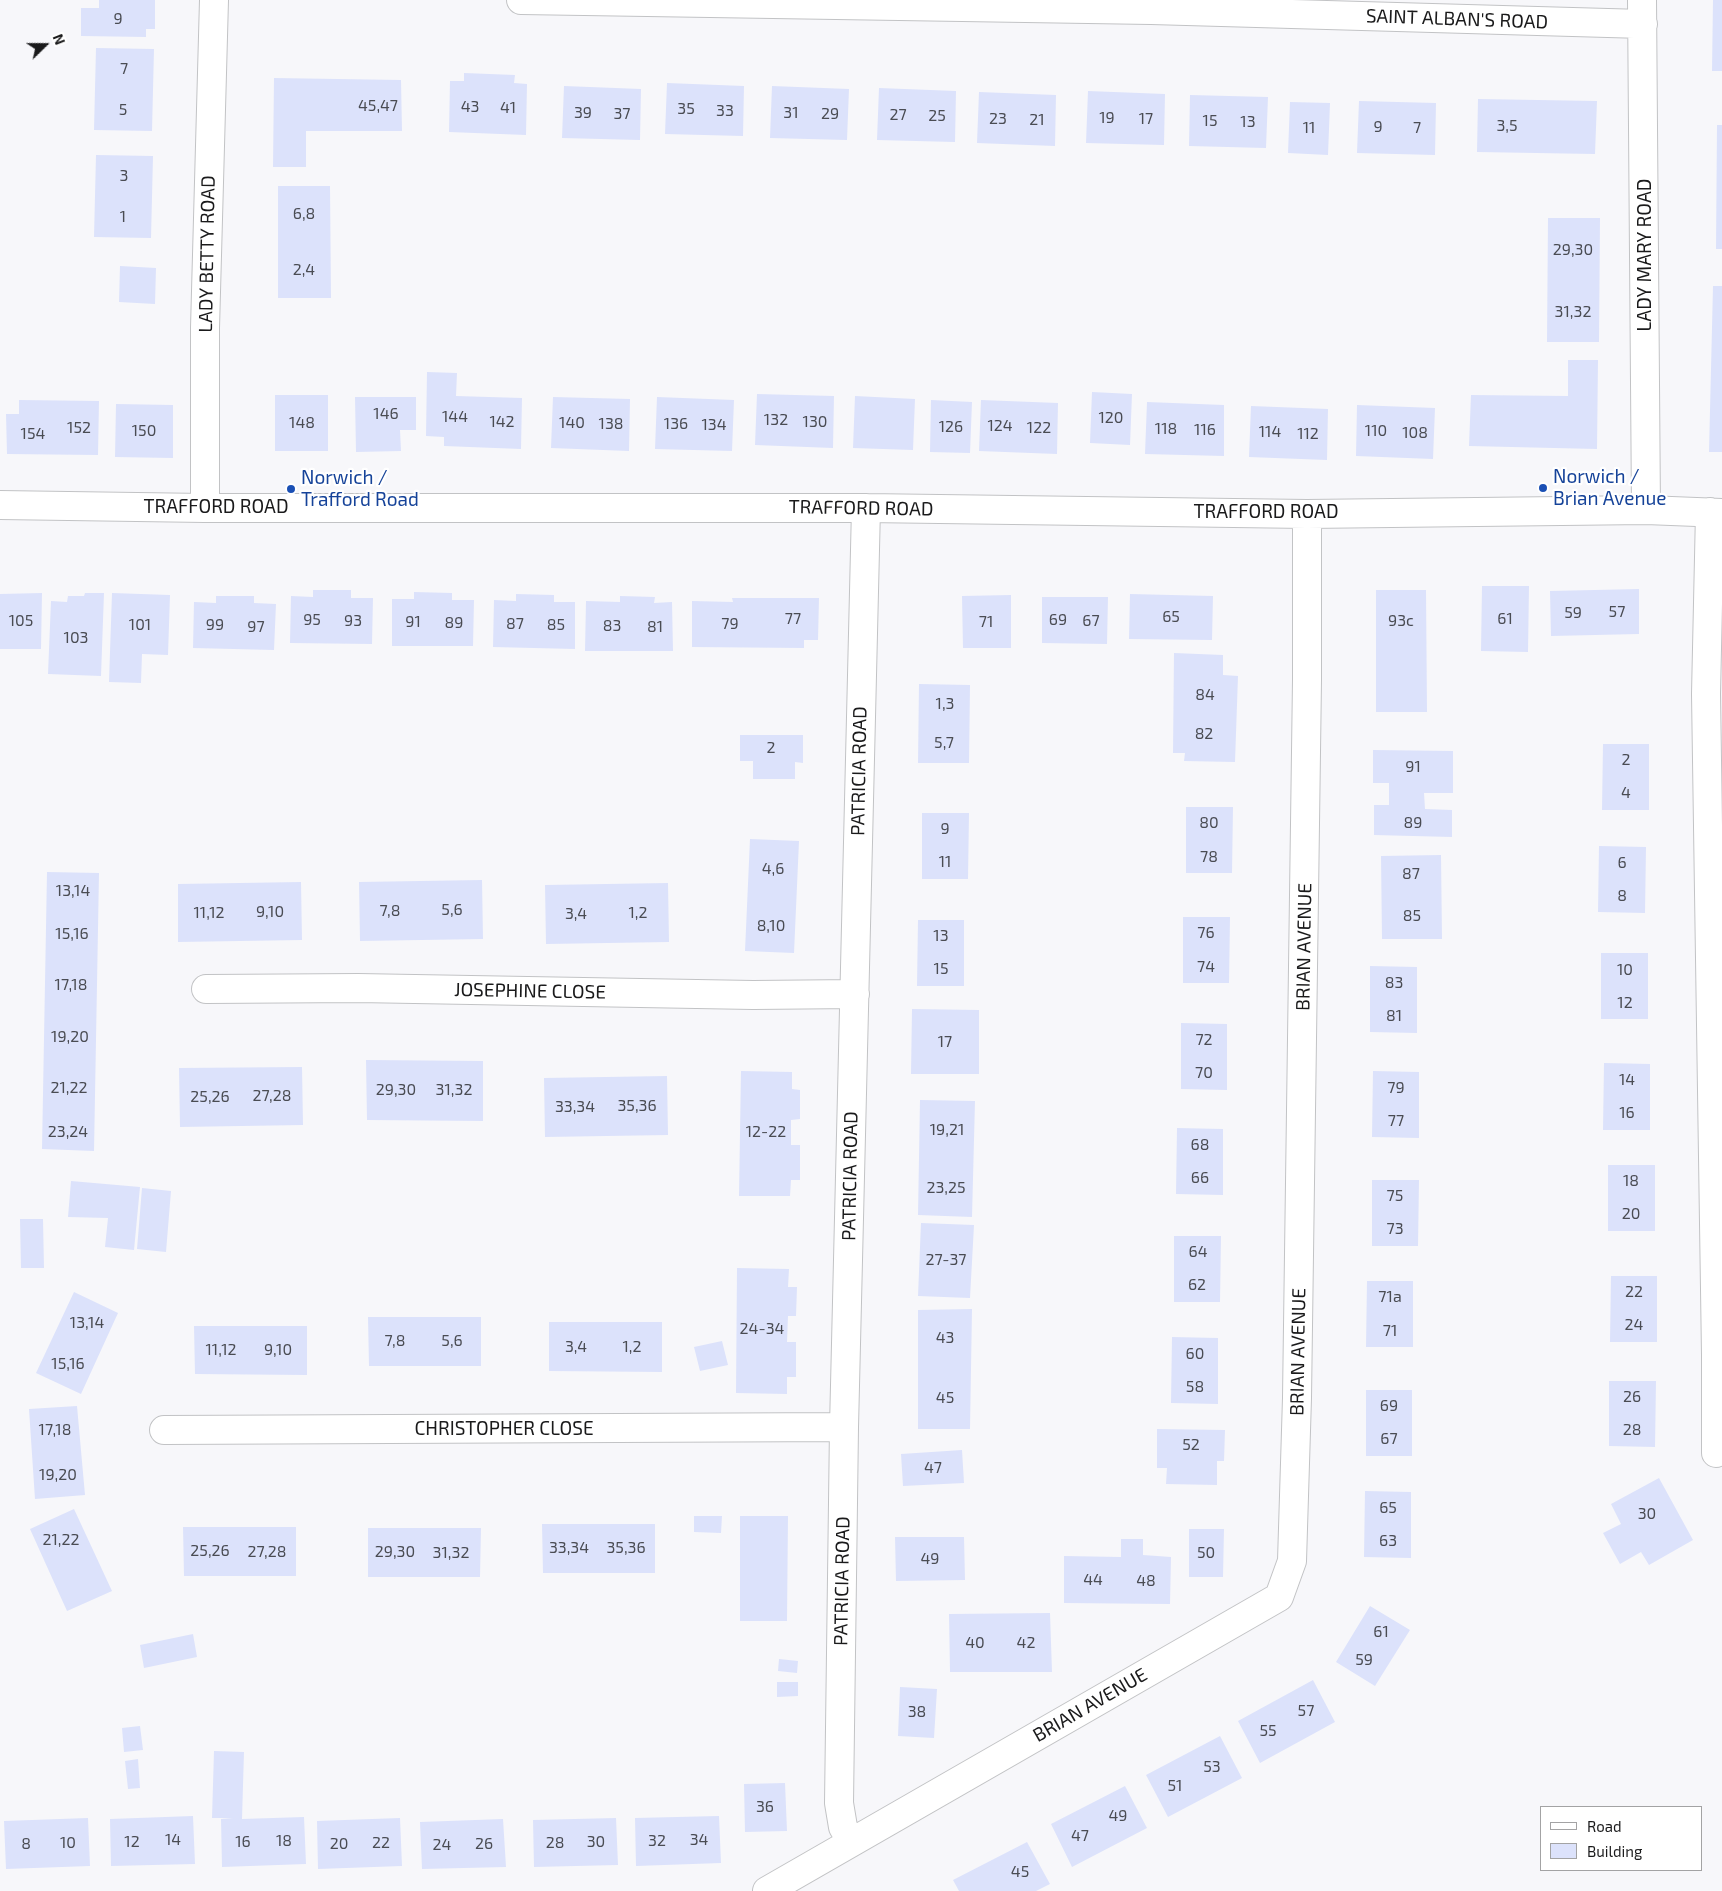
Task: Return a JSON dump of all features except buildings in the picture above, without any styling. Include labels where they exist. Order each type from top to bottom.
[{"type":"street","name":"LADY BETTY ROAD","points":[[204,508],[205,328],[214,0]]},
{"type":"street","name":"SAINT ALBAN'S ROAD","points":[[521,0],[1150,10],[1642,12]]},
{"type":"street","name":"LADY MARY ROAD","points":[[1642,12],[1646,510]]},
{"type":"street","name":"TRAFFORD ROAD","points":[[0,505],[204,508],[866,508],[1307,514],[1646,510],[1716,513]]},
{"type":"street","name":"PATRICIA ROAD","points":[[851,1842],[843,1827],[839,1803],[844,1428],[866,508]]},
{"type":"street","points":[[1716,513],[1706,694],[1716,1453]]},
{"type":"street","name":"BRIAN AVENUE","points":[[767,1891],[1279,1597],[1292,1561],[1297,1398],[1307,680],[1307,514]]},
{"type":"street","name":"JOSEPHINE CLOSE","points":[[206,989],[358,988],[753,995],[855,994]]},
{"type":"street","name":"CHRISTOPHER CLOSE","points":[[164,1430],[844,1428]]},
{"type":"place","name":"Norwich / Brian Avenue","points":[[1543,488]]},
{"type":"place","name":"Norwich / Trafford Road","points":[[291,489]]}]
